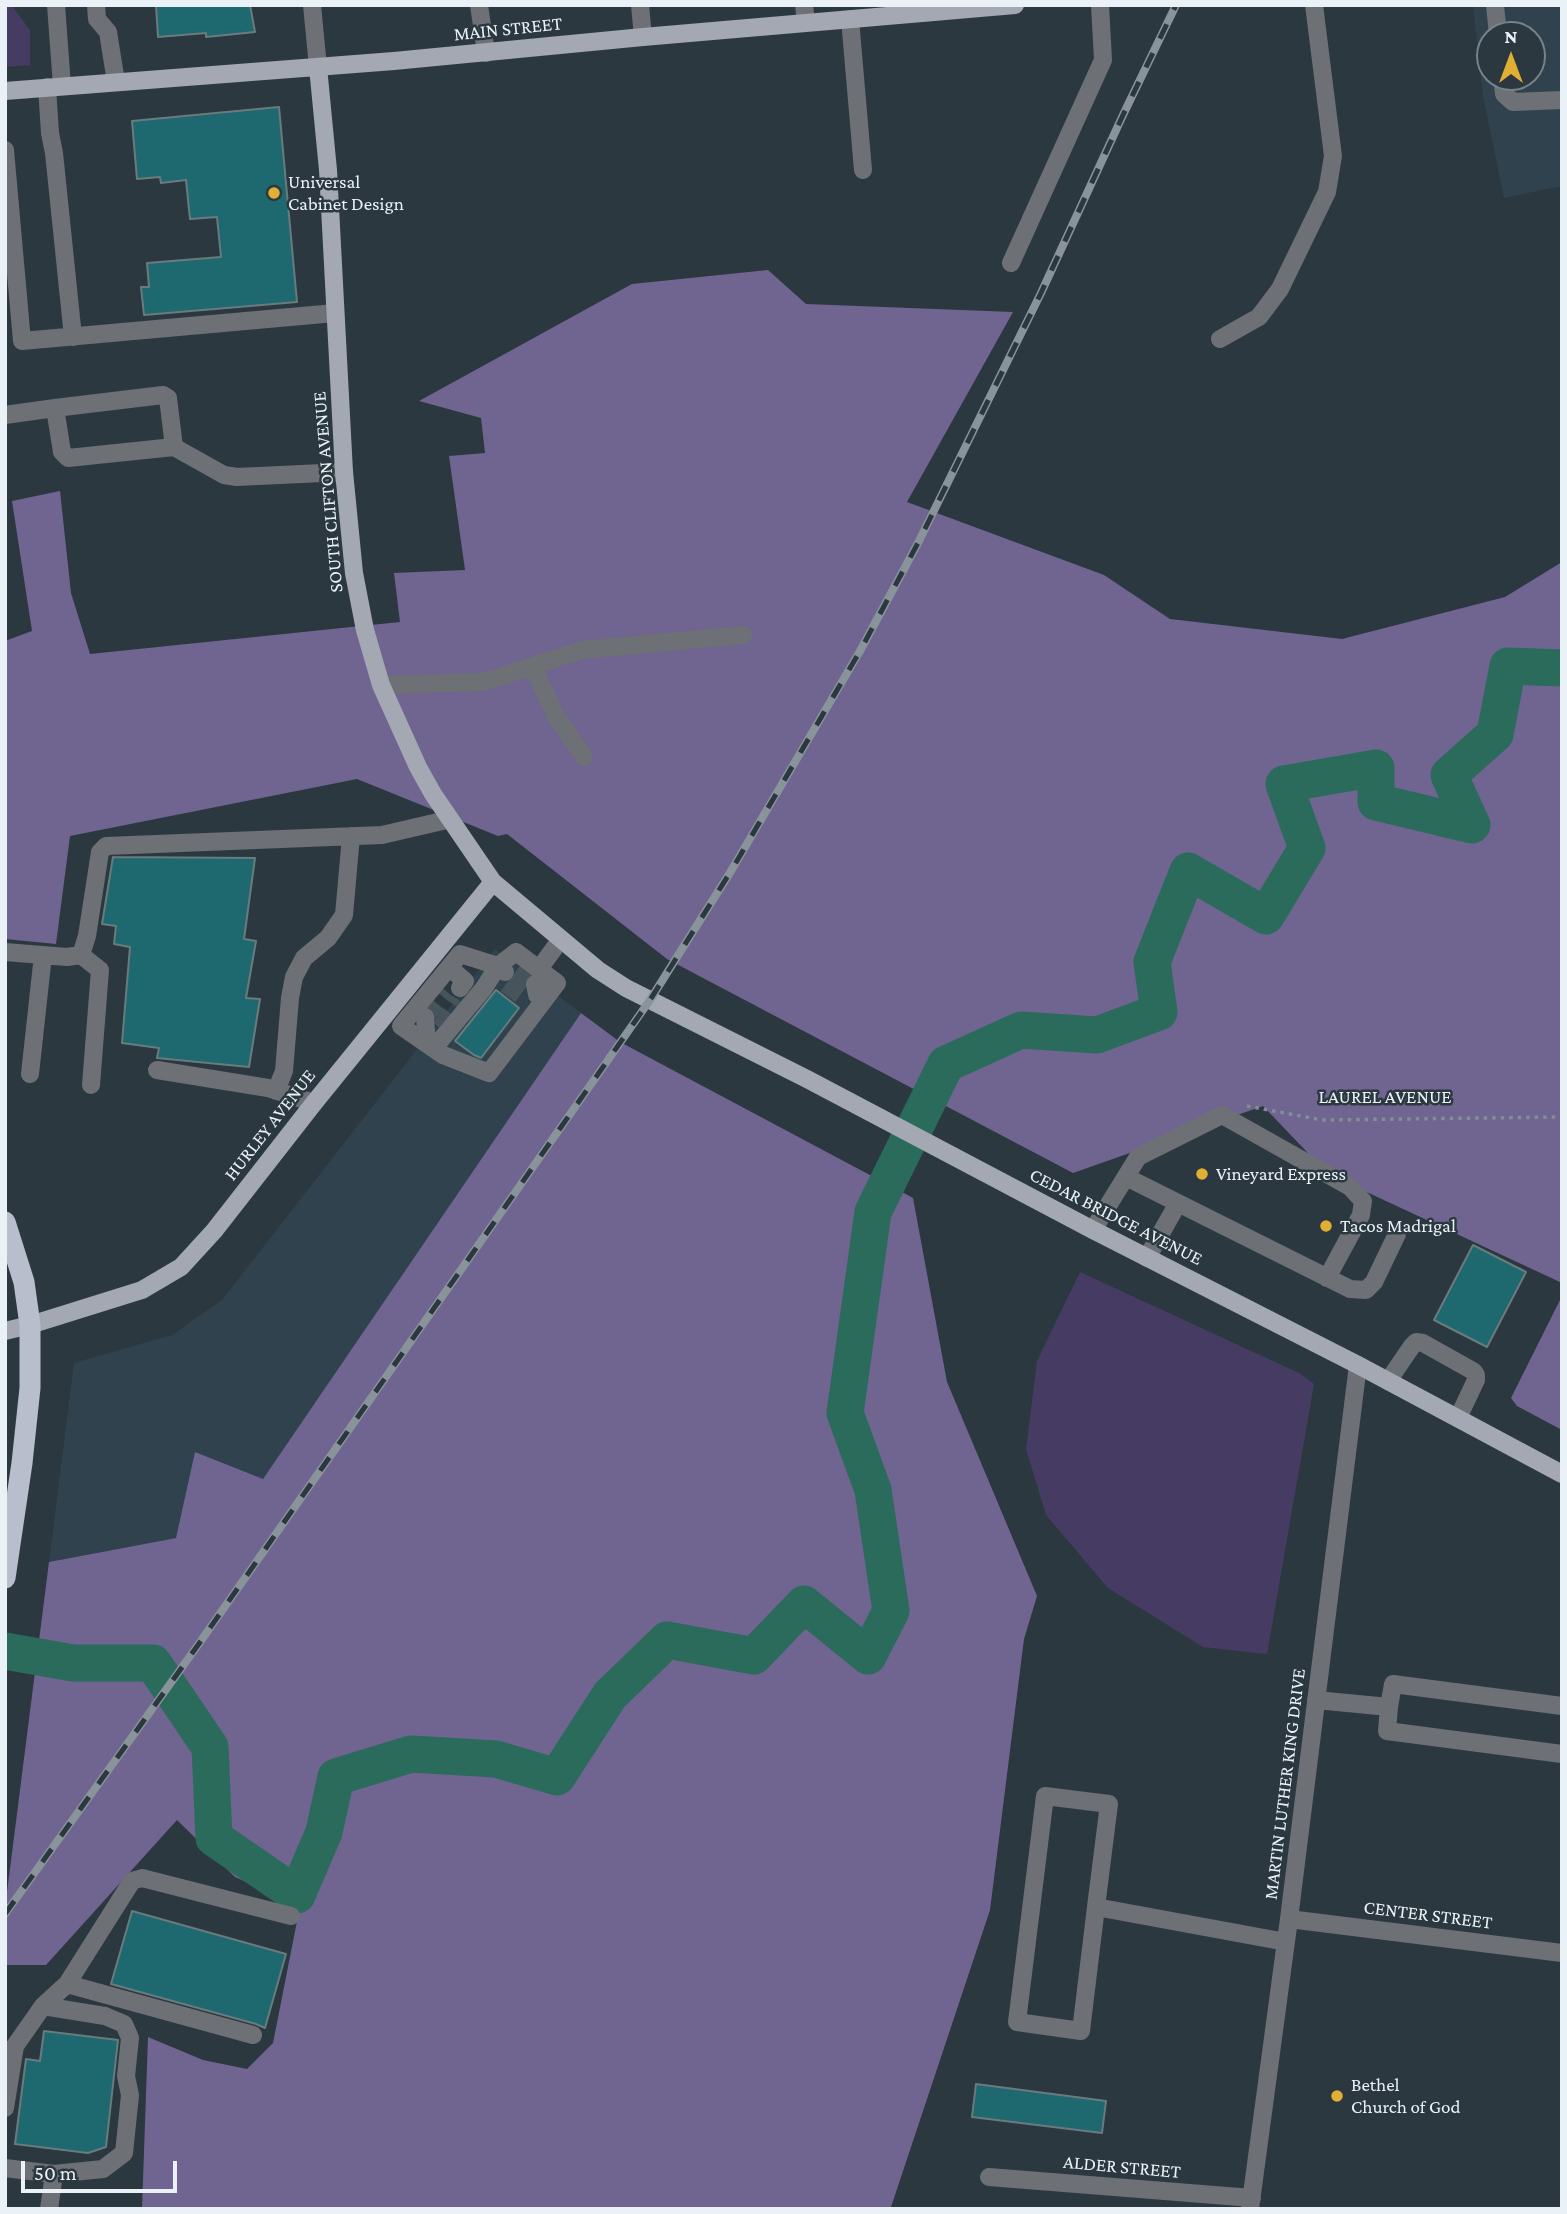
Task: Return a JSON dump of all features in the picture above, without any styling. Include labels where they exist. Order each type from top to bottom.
[{"type":"highway","points":[[5,1222],[24,1282],[18,1328],[30,1388],[5,1578]]},
{"type":"main road","name":"MAIN STREET","points":[[5,91],[318,67],[643,37],[805,14],[1015,5]]},
{"type":"main road","name":"SOUTH CLIFTON AVENUE","points":[[318,67],[328,170],[344,472],[354,573],[365,630],[381,685],[418,767],[493,882],[561,939]]},
{"type":"main road","name":"HURLEY AVENUE","points":[[18,1328],[142,1290],[181,1267],[214,1231],[493,882]]},
{"type":"main road","name":"CEDAR BRIDGE AVENUE","points":[[561,939],[598,970],[650,1000],[1358,1365],[1562,1474]]},
{"type":"street","points":[[56,5],[55,87],[50,133],[73,337]]},
{"type":"street","points":[[96,5],[97,19],[108,32],[116,82]]},
{"type":"street","points":[[312,5],[318,67]]},
{"type":"street","points":[[479,5],[486,52]]},
{"type":"street","points":[[640,5],[643,37]]},
{"type":"street","points":[[1011,263],[1103,60],[1100,5]]},
{"type":"street","points":[[1220,339],[1259,317],[1280,289],[1327,192],[1333,156],[1314,5]]},
{"type":"street","points":[[853,14],[863,170]]},
{"type":"street","points":[[1504,91],[1513,103],[1562,100]]},
{"type":"street","points":[[5,150],[22,341],[335,313]]},
{"type":"street","points":[[5,415],[163,395],[168,398],[174,447]]},
{"type":"street","points":[[55,408],[61,452],[68,458],[174,447],[224,475],[237,477],[344,472]]},
{"type":"street","points":[[381,685],[484,682],[582,650],[743,635]]},
{"type":"street","points":[[533,667],[556,716],[584,757]]},
{"type":"street","points":[[82,955],[100,852],[106,846],[382,835],[451,819]]},
{"type":"street","points":[[276,1091],[284,1071],[294,977],[304,958],[328,938],[344,915],[351,836]]},
{"type":"street","points":[[385,1015],[401,1026],[429,1033],[443,1055],[489,1073],[561,939]]},
{"type":"street","points":[[444,942],[465,981],[455,993]]},
{"type":"street","points":[[5,951],[67,957],[82,955],[100,971],[91,1084]]},
{"type":"street","points":[[429,1033],[507,973],[516,952],[536,989]]},
{"type":"street","points":[[30,1074],[43,955]]},
{"type":"street","points":[[455,961],[507,973]]},
{"type":"street","points":[[401,1026],[455,961]]},
{"type":"street","points":[[157,1070],[276,1091],[314,1103]]},
{"type":"street","points":[[1093,1230],[1138,1157],[1222,1115],[1350,1186],[1363,1201],[1361,1215],[1327,1278]]},
{"type":"street","points":[[1126,1177],[1350,1290],[1366,1290],[1374,1282],[1397,1234]]},
{"type":"street","points":[[1147,1258],[1178,1203]]},
{"type":"street","points":[[1388,1381],[1412,1346],[1416,1342],[1423,1343],[1474,1371],[1476,1380],[1458,1418]]},
{"type":"street","name":"MARTIN LUTHER KING DRIVE","points":[[1251,2204],[1358,1365]]},
{"type":"street","points":[[1562,1706],[1393,1685],[1387,1731],[1562,1754]]},
{"type":"street","points":[[1316,1700],[1389,1707]]},
{"type":"street","points":[[1045,1796],[1109,1804],[1096,1907],[1081,2031],[1017,2022],[1045,1796]]},
{"type":"street","points":[[5,2108],[15,2046],[43,2006],[66,1984],[132,1881],[142,1878],[290,1916]]},
{"type":"street","points":[[1096,1907],[1286,1942]]},
{"type":"street","name":"CENTER STREET","points":[[1289,1919],[1562,1953]]},
{"type":"street","points":[[66,1984],[253,2035]]},
{"type":"street","points":[[5,2168],[54,2174],[103,2169],[124,2153],[130,2095],[126,2076],[131,2038],[124,2024],[106,2016],[43,2006]]},
{"type":"street","points":[[49,2209],[54,2174]]},
{"type":"street","name":"ALDER STREET","points":[[989,2176],[1251,2204]]},
{"type":"path","name":"LAUREL AVENUE","points":[[1222,1115],[1247,1106],[1322,1120],[1562,1117]]},
{"type":"shaded area","points":[[5,5],[11,5],[30,30],[30,65],[5,67]]},
{"type":"shaded area","points":[[1473,5],[1562,5],[1562,186],[1504,198],[1482,91],[1546,91],[1546,21],[1476,21],[1476,32]]},
{"type":"shaded area","points":[[768,270],[806,304],[1013,312],[907,502],[1104,575],[1170,619],[1342,639],[1505,597],[1562,562],[1562,1283],[1328,1174],[1263,1106],[1073,1173],[667,959],[507,834],[498,836],[357,779],[70,836],[56,944],[5,939],[5,641],[32,631],[12,501],[60,491],[71,593],[90,654],[400,622],[394,573],[465,570],[449,456],[485,453],[481,418],[419,401],[632,284]]},
{"type":"shaded area","points":[[495,949],[581,1013],[263,1479],[176,1538],[49,1562],[74,1363],[172,1335],[222,1300]]},
{"type":"shaded area","points":[[581,1013],[620,1042],[913,1198],[947,1382],[1037,1596],[1024,1639],[990,1910],[891,2207],[142,2209],[148,2037],[203,2060],[247,2069],[273,2043],[300,1906],[235,1877],[177,1820],[46,1965],[5,1965],[5,1908],[49,1562],[176,1538],[195,1452],[263,1479]]},
{"type":"shaded area","points":[[1080,1272],[1301,1374],[1314,1384],[1267,1654],[1203,1647],[1108,1588],[1046,1515],[1026,1449],[1037,1361]]},
{"type":"shaded area","points":[[1562,1296],[1562,1430],[1517,1406],[1511,1398]]},
{"type":"building","points":[[156,5],[250,5],[255,32],[206,37],[206,33],[158,37]]},
{"type":"building","points":[[279,107],[297,302],[144,315],[141,287],[149,287],[147,263],[221,257],[217,217],[190,219],[186,180],[161,183],[160,177],[137,179],[132,121]]},
{"type":"building","points":[[113,857],[255,858],[244,939],[256,941],[246,998],[260,999],[249,1067],[157,1058],[159,1048],[122,1043],[130,947],[114,944],[116,926],[102,924]]},
{"type":"building","points":[[496,990],[519,1008],[481,1058],[455,1041]]},
{"type":"building","points":[[1473,1245],[1526,1272],[1487,1347],[1434,1320]]},
{"type":"building","points":[[132,1911],[286,1954],[265,2028],[111,1984]]},
{"type":"building","points":[[44,2031],[118,2040],[106,2147],[88,2153],[15,2144],[26,2059],[40,2061]]},
{"type":"building","points":[[976,2084],[1106,2101],[1102,2133],[972,2117]]},
{"type":"waterway","points":[[5,1651],[73,1663],[153,1663],[210,1747],[214,1838],[297,1895],[324,1832],[336,1777],[411,1754],[496,1759],[557,1777],[610,1695],[667,1640],[754,1656],[804,1604],[868,1656],[891,1611],[873,1490],[845,1413],[873,1212],[946,1064],[1021,1030],[1097,1035],[1159,1012],[1152,962],[1188,871],[1266,916],[1307,848],[1284,784],[1376,768],[1376,802],[1472,825],[1449,775],[1495,734],[1508,666],[1562,668]]},
{"type":"tunnel","points":[[517,970],[535,984]]},
{"type":"tunnel","points":[[506,984],[525,998]]},
{"type":"tunnel","points":[[425,1017],[446,991]]},
{"type":"tunnel","points":[[440,1028],[460,1001]]},
{"type":"railway","points":[[5,1914],[198,1645],[650,1000],[731,871],[860,651],[918,543],[1041,293],[1176,5]]},
{"type":"place","name":"Universal Cabinet Design","points":[[274,193]]},
{"type":"place","name":"Vineyard Express","points":[[1202,1174]]},
{"type":"place","name":"Tacos Madrigal","points":[[1326,1226]]},
{"type":"place","name":"Bethel Church of God","points":[[1337,2096]]}]
